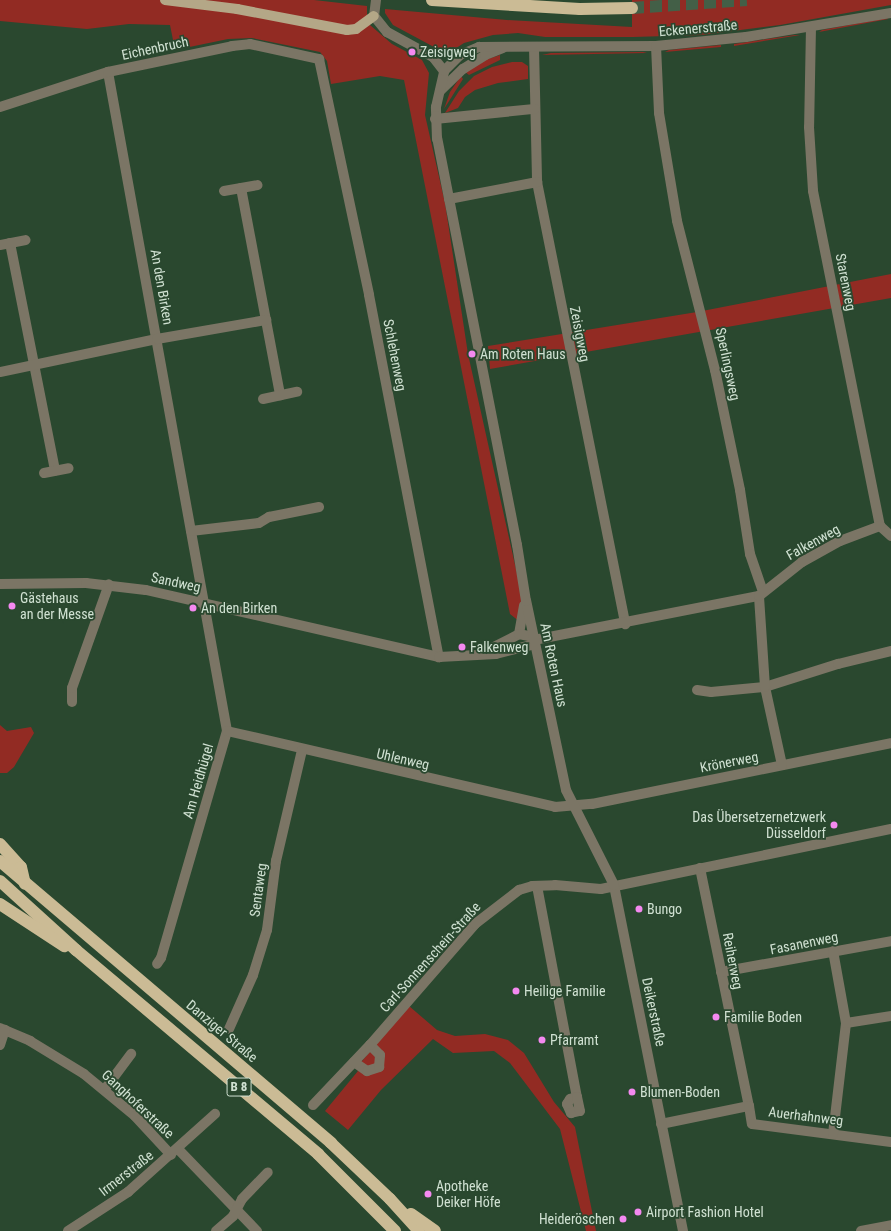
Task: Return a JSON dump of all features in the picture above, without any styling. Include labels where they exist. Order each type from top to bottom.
[{"type":"highway","points":[[432,0],[572,9],[632,8]]},
{"type":"highway","points":[[0,844],[21,867],[25,884]]},
{"type":"highway","name":"Danziger Straße","points":[[0,861],[25,884],[272,1091],[390,1199],[419,1231]]},
{"type":"highway","name":"B 8","points":[[0,881],[76,950],[318,1154],[395,1231]]},
{"type":"highway","points":[[0,904],[58,944],[76,950]]},
{"type":"highway","points":[[390,1199],[435,1231]]},
{"type":"main road","points":[[165,0],[237,9],[347,30],[356,29],[374,16]]},
{"type":"street","points":[[376,0],[374,16],[387,32],[432,57],[444,71]]},
{"type":"street","name":"Eckenerstraße","points":[[444,71],[454,60],[470,50],[490,45],[505,47],[656,46],[723,40],[891,13]]},
{"type":"street","name":"Starenweg","points":[[811,27],[809,127],[813,191],[880,526]]},
{"type":"street","name":"Eichenbruch","points":[[0,107],[108,72],[238,45],[257,46],[319,59]]},
{"type":"street","name":"Sperlingsweg","points":[[656,46],[659,114],[677,221],[715,370],[740,490],[750,554],[761,593],[765,687],[782,765]]},
{"type":"street","name":"Eckenerstraße","points":[[440,91],[463,69],[486,54],[505,47]]},
{"type":"street","name":"Zeisigweg","points":[[534,47],[534,109],[537,182],[624,624]]},
{"type":"street","name":"Schlehenweg","points":[[319,59],[370,302],[439,657]]},
{"type":"street","name":"Am Roten Haus","points":[[444,71],[435,119],[449,199],[517,545],[526,601],[566,790],[573,807]]},
{"type":"street","name":"An den Birken","points":[[108,72],[203,602]]},
{"type":"street","points":[[435,119],[534,109]]},
{"type":"street","points":[[449,199],[537,182]]},
{"type":"street","points":[[224,191],[257,185]]},
{"type":"street","points":[[241,188],[280,395]]},
{"type":"street","points":[[0,245],[26,240]]},
{"type":"street","points":[[10,243],[55,471]]},
{"type":"street","points":[[0,372],[157,339],[266,320]]},
{"type":"street","points":[[263,399],[297,392]]},
{"type":"street","points":[[44,473],[70,468]]},
{"type":"street","points":[[191,531],[259,523],[269,517],[319,507]]},
{"type":"street","points":[[880,526],[891,536]]},
{"type":"street","name":"Falkenweg","points":[[534,640],[624,624],[761,593],[802,562],[840,541],[880,526]]},
{"type":"street","name":"Sandweg","points":[[0,584],[109,584],[203,602],[439,657],[484,652],[496,654],[534,640]]},
{"type":"street","points":[[72,702],[72,688],[109,584]]},
{"type":"street","points":[[526,601],[522,608],[522,627],[519,634],[534,640]]},
{"type":"street","name":"Am Heidhügel","points":[[157,964],[161,958],[227,731],[203,602]]},
{"type":"street","name":"Sandweg","points":[[484,652],[519,634]]},
{"type":"street","points":[[697,690],[711,692],[765,687],[891,651]]},
{"type":"street","name":"Uhlenweg","points":[[227,731],[302,750],[546,806],[573,807]]},
{"type":"street","name":"Krönerweg","points":[[573,807],[891,743]]},
{"type":"street","name":"Sentaweg","points":[[228,1029],[253,975],[267,930],[276,861],[302,750]]},
{"type":"street","name":"Deikerstraße","points":[[573,807],[599,851],[614,885],[683,1231]]},
{"type":"street","points":[[614,885],[891,829]]},
{"type":"street","name":"Reiherweg","points":[[700,868],[749,1106]]},
{"type":"street","name":"Carl-Sonnenschein-Straße","points":[[313,1105],[370,1045],[479,920],[513,893],[537,886],[601,889],[614,885]]},
{"type":"street","points":[[537,886],[577,1097]]},
{"type":"street","name":"Fasanenweg","points":[[721,972],[891,941]]},
{"type":"street","points":[[833,951],[846,1023],[833,1134]]},
{"type":"street","points":[[846,1023],[891,1016]]},
{"type":"street","points":[[0,1045],[2,1029]]},
{"type":"street","name":"Ganghoferstraße","points":[[2,1029],[57,1056],[105,1089],[236,1209],[256,1231]]},
{"type":"street","points":[[354,1062],[367,1071],[379,1067],[380,1055],[370,1045]]},
{"type":"street","points":[[105,1089],[131,1054]]},
{"type":"street","name":"Auerhahnweg","points":[[661,1124],[749,1106],[752,1124],[891,1142]]},
{"type":"street","name":"Irmerstraße","points":[[72,1230],[128,1192],[215,1114]]},
{"type":"street","points":[[216,1231],[236,1209],[242,1199],[268,1172]]},
{"type":"street","points":[[861,1231],[891,1225]]},
{"type":"shaded area","points":[[0,0],[314,0],[367,6],[367,17],[370,25],[392,44],[422,60],[429,73],[425,115],[445,203],[468,354],[522,596],[520,622],[510,614],[404,80],[380,76],[331,84],[327,61],[320,52],[252,38],[228,39],[175,50],[170,25],[129,24],[87,29],[0,21]]},
{"type":"shaded area","points":[[632,0],[891,0],[891,5],[780,25],[701,35],[545,37],[518,33],[493,35],[464,43],[447,54],[393,25],[385,13],[385,9],[507,20],[632,27]]},
{"type":"shaded area","points":[[888,19],[819,32],[822,30]]},
{"type":"shaded area","points":[[800,35],[734,46],[734,44]]},
{"type":"shaded area","points":[[721,45],[721,47],[665,52],[669,50]]},
{"type":"shaded area","points":[[551,53],[647,53],[542,55]]},
{"type":"shaded area","points":[[500,55],[500,60],[469,75],[465,72],[479,62]]},
{"type":"shaded area","points":[[512,62],[522,62],[528,66],[528,79],[498,83],[475,90],[465,97],[458,108],[445,113],[459,91],[474,76],[492,67]]},
{"type":"shaded area","points":[[461,76],[463,79],[444,109],[450,92]]},
{"type":"shaded area","points":[[891,274],[891,298],[490,369],[488,346],[697,312]]},
{"type":"shaded area","points":[[0,725],[7,731],[31,727],[34,733],[14,767],[7,773],[0,773]]},
{"type":"shaded area","points":[[409,1006],[437,1030],[455,1036],[485,1034],[508,1040],[524,1053],[554,1102],[575,1127],[596,1231],[586,1231],[560,1129],[510,1063],[494,1051],[453,1053],[433,1039],[381,1090],[348,1130],[325,1111],[358,1071],[356,1068]]},
{"type":"tunnel","points":[[632,8],[747,0]]},
{"type":"place","name":"Zeisigweg","points":[[412,52]]},
{"type":"place","name":"Am Roten Haus","points":[[472,354]]},
{"type":"place","name":"Gästehaus an der Messe","points":[[12,606]]},
{"type":"place","name":"An den Birken","points":[[193,608]]},
{"type":"place","name":"Falkenweg","points":[[462,647]]},
{"type":"place","name":"Das Übersetzernetzwerk Düsseldorf","points":[[834,825]]},
{"type":"place","name":"Bungo","points":[[639,909]]},
{"type":"place","name":"Heilige Familie","points":[[516,991]]},
{"type":"place","name":"Familie Boden","points":[[716,1017]]},
{"type":"place","name":"Pfarramt","points":[[542,1040]]},
{"type":"place","name":"Blumen-Boden","points":[[632,1092]]},
{"type":"place","name":"Apotheke Deiker Höfe","points":[[428,1194]]},
{"type":"place","name":"Airport Fashion Hotel","points":[[638,1212]]},
{"type":"place","name":"Heideröschen","points":[[623,1219]]}]
